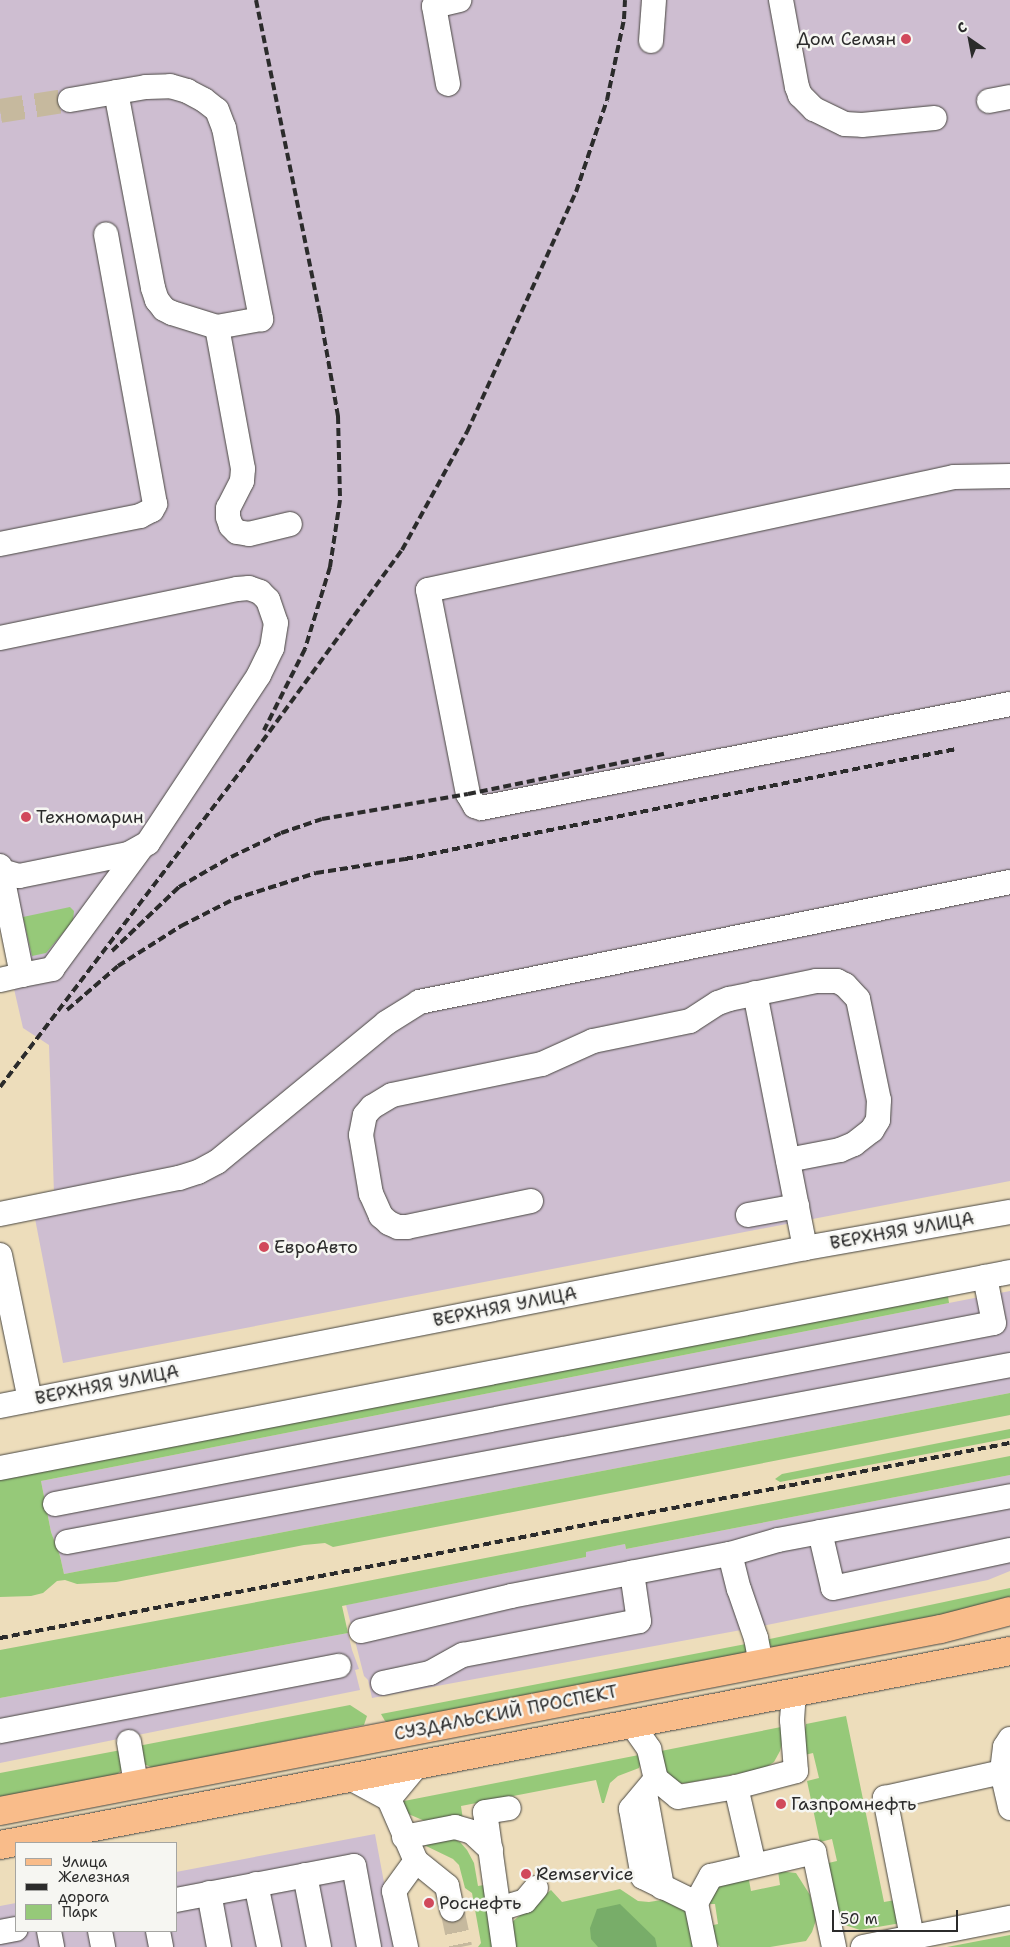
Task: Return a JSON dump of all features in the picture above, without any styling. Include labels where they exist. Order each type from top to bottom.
[{"type":"main road","name":"СУЗДАЛЬСКИЙ ПРОСПЕКТ","points":[[0,1811],[941,1629],[1010,1611]]},
{"type":"main road","name":"СУЗДАЛЬСКИЙ ПРОСПЕКТ","points":[[15,1842],[1010,1651]]},
{"type":"main road","name":"СУЗДАЛЬСКИЙ ПРОСПЕКТ","points":[[0,1845],[15,1842]]},
{"type":"street","points":[[448,84],[434,6],[459,0]]},
{"type":"street","points":[[650,41],[654,0]]},
{"type":"street","points":[[781,0],[797,87],[800,95],[814,109],[845,124],[862,125],[935,118]]},
{"type":"street","points":[[70,100],[116,92],[170,86],[195,95],[217,110],[224,128],[261,319],[217,327],[172,313],[164,309],[157,300],[153,288],[116,92]]},
{"type":"street","points":[[0,544],[140,516],[152,510],[155,504],[106,234]]},
{"type":"street","points":[[217,327],[244,469],[242,481],[228,508],[231,526],[237,532],[249,534],[290,524]]},
{"type":"street","points":[[1010,476],[954,477],[428,590],[468,794],[475,806],[481,808],[1010,704]]},
{"type":"street","points":[[0,638],[237,589],[249,588],[260,592],[268,600],[276,623],[275,637],[272,648],[259,675],[148,843],[142,848],[52,969],[11,978],[0,869],[18,876],[128,854],[142,848]]},
{"type":"street","points":[[0,1214],[179,1178],[198,1172],[218,1162],[386,1023],[418,1002],[1010,882]]},
{"type":"street","points":[[531,1201],[407,1227],[398,1227],[389,1223],[381,1216],[371,1194],[360,1135],[365,1115],[372,1107],[392,1095],[542,1064],[593,1041],[690,1022],[718,1003],[755,993],[816,981],[837,981],[845,985],[858,999],[879,1100],[878,1120],[864,1138],[840,1150],[788,1160]]},
{"type":"street","points":[[755,993],[805,1248]]},
{"type":"street","points":[[748,1215],[797,1206]]},
{"type":"street","name":"ВЕРХНЯЯ УЛИЦА","points":[[0,1406],[805,1248],[1010,1212]]},
{"type":"street","points":[[0,1256],[30,1400]]},
{"type":"street","points":[[0,1468],[1010,1272]]},
{"type":"street","points":[[55,1504],[1002,1322],[985,1277]]},
{"type":"street","points":[[67,1542],[1010,1365]]},
{"type":"street","points":[[361,1631],[511,1596],[730,1554],[778,1540],[1010,1496]]},
{"type":"street","points":[[820,1532],[833,1588],[1010,1550]]},
{"type":"street","points":[[730,1554],[739,1589],[756,1638],[761,1664]]},
{"type":"street","points":[[384,1683],[430,1673],[463,1655],[639,1621],[632,1573]]},
{"type":"street","points":[[0,1731],[339,1666]]},
{"type":"street","points":[[651,1786],[678,1798],[736,1787],[796,1772],[792,1720],[794,1692]]},
{"type":"street","points":[[631,1723],[649,1749],[651,1786],[631,1809],[643,1877],[696,1903]]},
{"type":"street","points":[[1010,1739],[1005,1747],[1002,1772],[1010,1808]]},
{"type":"street","points":[[129,1742],[136,1784]]},
{"type":"street","points":[[389,1799],[419,1763]]},
{"type":"street","points":[[912,1937],[885,1798],[1002,1772]]},
{"type":"street","points":[[348,1777],[389,1799],[416,1862],[447,1886],[452,1909]]},
{"type":"street","points":[[736,1787],[754,1865]]},
{"type":"street","points":[[504,1947],[485,1812],[508,1808]]},
{"type":"street","points":[[404,1837],[455,1827],[472,1832],[491,1850]]},
{"type":"street","points":[[705,1947],[696,1903],[712,1876],[814,1852],[834,1947]]},
{"type":"street","points":[[406,1947],[394,1891],[416,1862]]},
{"type":"street","points":[[178,1900],[354,1866],[370,1947]]},
{"type":"street","points":[[305,1875],[319,1947]]},
{"type":"street","points":[[256,1884],[269,1947]]},
{"type":"street","points":[[499,1909],[525,1901],[536,1888]]},
{"type":"street","points":[[209,1893],[219,1947]]},
{"type":"street","points":[[863,1947],[1010,1918]]},
{"type":"street","points":[[49,1932],[52,1947]]},
{"type":"street","points":[[100,1932],[103,1947]]},
{"type":"street","points":[[158,1932],[161,1947]]},
{"type":"shaded area","points":[[0,0],[1010,0],[1010,1181],[63,1363],[31,1198],[54,1194],[49,1045],[23,1028],[0,928]]},
{"type":"shaded area","points":[[1010,1291],[1010,1393],[64,1574],[60,1556],[51,1532],[41,1481]]},
{"type":"shaded area","points":[[1010,1475],[1010,1571],[988,1580],[752,1628],[372,1698],[368,1680],[364,1676],[346,1605],[586,1557],[585,1552],[625,1544],[626,1549]]},
{"type":"shaded area","points":[[348,1633],[359,1669],[355,1670],[360,1690],[0,1763],[0,1698]]},
{"type":"shaded area","points":[[375,1834],[396,1947],[0,1947],[0,1906],[15,1903],[15,1932],[178,1932],[178,1872]]},
{"type":"green space","points":[[70,907],[74,911],[73,921],[46,953],[32,956],[23,917]]},
{"type":"green space","points":[[942,1294],[948,1296],[949,1303],[41,1481],[51,1532],[60,1556],[64,1574],[1010,1393],[1010,1415],[333,1547],[325,1543],[304,1545],[116,1582],[77,1584],[65,1580],[57,1581],[43,1593],[31,1596],[0,1597],[0,1474]]},
{"type":"green space","points":[[1010,1429],[1010,1438],[780,1482],[775,1479],[782,1474]]},
{"type":"green space","points":[[1010,1456],[1010,1475],[626,1549],[625,1544],[586,1552],[586,1557],[342,1606],[348,1633],[0,1698],[0,1650],[321,1590]]},
{"type":"green space","points":[[1010,1588],[1010,1599],[978,1607],[776,1648],[772,1647],[765,1640]]},
{"type":"green space","points":[[751,1643],[750,1649],[746,1653],[389,1723],[385,1721],[381,1714]]},
{"type":"green space","points":[[350,1705],[367,1716],[364,1725],[153,1768],[144,1764],[138,1746]]},
{"type":"green space","points":[[846,1716],[884,1902],[901,1899],[901,1923],[860,1930],[845,1925],[835,1914],[824,1864],[837,1861],[832,1839],[820,1842],[807,1781],[819,1778],[813,1753],[800,1756],[806,1724]]},
{"type":"green space","points":[[781,1727],[783,1740],[780,1751],[774,1762],[763,1769],[687,1783],[678,1783],[666,1771],[661,1751]]},
{"type":"green space","points":[[121,1750],[123,1769],[116,1775],[0,1797],[0,1773]]},
{"type":"green space","points":[[644,1754],[639,1768],[618,1776],[610,1783],[604,1803],[602,1803],[596,1780],[461,1806],[463,1820],[432,1824],[406,1813],[399,1802]]},
{"type":"green space","points":[[449,1837],[460,1842],[467,1850],[474,1863],[478,1886],[490,1884],[497,1947],[478,1947],[481,1943],[472,1893],[465,1888],[459,1865],[453,1859],[422,1844]]},
{"type":"green space","points":[[778,1871],[796,1873],[810,1895],[816,1920],[812,1932],[806,1941],[770,1947],[720,1947],[714,1941],[709,1926],[718,1924],[715,1904],[705,1904],[709,1889],[748,1875],[751,1891],[780,1885]]},
{"type":"green space","points":[[620,1889],[638,1901],[649,1902],[668,1899],[685,1910],[694,1947],[510,1947],[507,1926],[551,1890],[562,1902]]},
{"type":"green space","points":[[620,1904],[655,1938],[657,1947],[598,1947],[591,1939],[590,1928],[597,1909]]},
{"type":"green space","points":[[1010,1935],[1010,1947],[947,1947]]},
{"type":"tunnel","points":[[0,111],[70,100]]},
{"type":"tunnel","points":[[452,1909],[460,1947]]},
{"type":"railway","points":[[256,0],[320,314],[338,416],[340,500],[330,567],[305,649],[264,730]]},
{"type":"railway","points":[[0,1087],[248,761],[402,550],[467,432],[576,192],[607,100],[624,19],[625,0]]},
{"type":"railway","points":[[67,1010],[118,966],[181,926],[234,899],[316,873],[405,859],[956,749]]},
{"type":"railway","points":[[112,951],[179,887],[231,857],[281,833],[322,819],[468,794],[668,753]]},
{"type":"railway","points":[[0,1638],[1010,1443]]},
{"type":"place","name":"Дом Семян","points":[[906,39]]},
{"type":"place","name":"Техномарин","points":[[26,817]]},
{"type":"place","name":"ЕвроАвто","points":[[264,1247]]},
{"type":"place","name":"Газпромнефть","points":[[781,1804]]},
{"type":"place","name":"Remservice","points":[[526,1874]]},
{"type":"place","name":"Роснефть","points":[[429,1903]]}]
